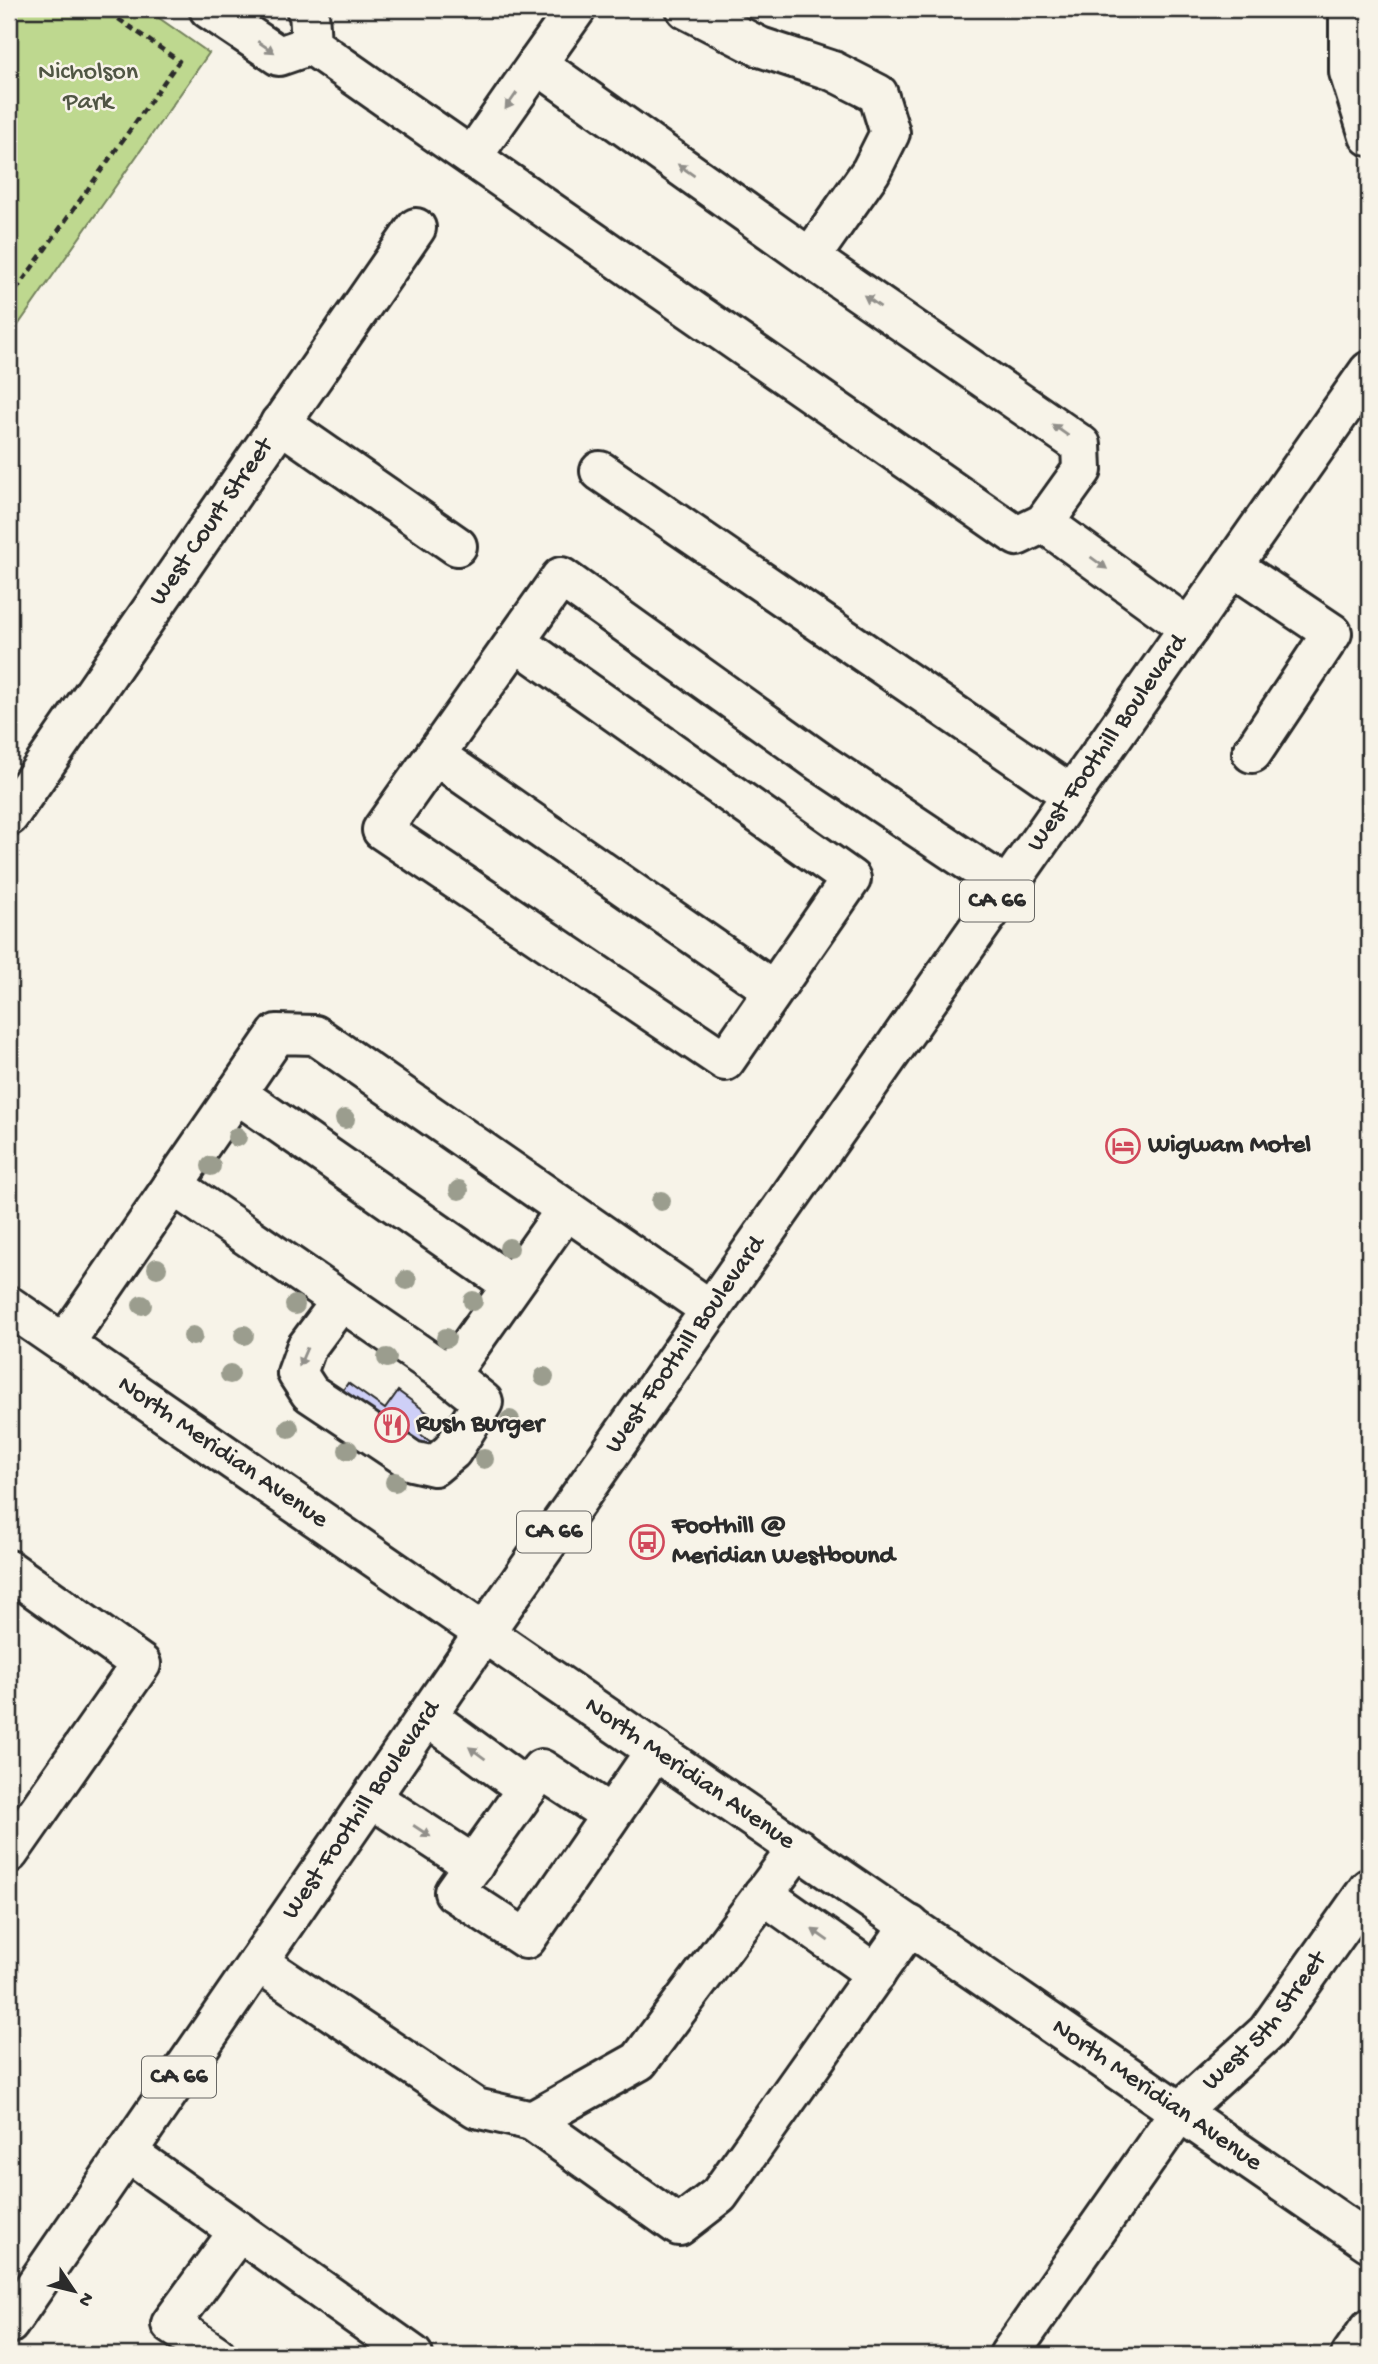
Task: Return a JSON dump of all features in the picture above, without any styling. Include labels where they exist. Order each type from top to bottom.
[{"type":"street","points":[[209,9],[279,55],[308,27],[472,157],[1017,536],[1044,523],[1082,470],[1081,445],[810,258],[537,64]]},
{"type":"street","points":[[472,157],[576,9]]},
{"type":"street","points":[[686,9],[760,47],[833,71],[878,93],[890,133],[871,171],[810,258]]},
{"type":"street","points":[[1349,9],[1349,72],[1369,136]]},
{"type":"street","name":"West Court Street","points":[[9,816],[416,228]]},
{"type":"street","name":"West Foothill Boulevard","points":[[9,2325],[484,1633],[1369,371]]},
{"type":"street","points":[[281,424],[457,546]]},
{"type":"street","points":[[600,471],[1072,795]]},
{"type":"street","points":[[1044,523],[1189,628]]},
{"type":"street","points":[[1232,566],[1332,633],[1252,753]]},
{"type":"street","points":[[515,641],[851,879],[725,1061],[382,830],[515,641],[561,577],[821,763],[1007,887]]},
{"type":"street","points":[[435,755],[773,990]]},
{"type":"street","points":[[64,1344],[277,1034],[315,1035],[710,1310]]},
{"type":"street","points":[[236,1093],[512,1285]]},
{"type":"street","points":[[173,1185],[449,1374],[483,1402],[453,1451],[434,1466],[412,1461],[310,1393],[297,1373],[306,1348],[341,1301]]},
{"type":"street","points":[[449,1374],[565,1211]]},
{"type":"street","name":"North Meridian Avenue","points":[[9,1306],[1369,2242]]},
{"type":"street","points":[[9,1570],[141,1664],[9,1853]]},
{"type":"street","points":[[427,1716],[527,1789]]},
{"type":"street","points":[[611,1815],[541,1769],[454,1892],[526,1940],[655,1751]]},
{"type":"street","points":[[371,1798],[474,1865]]},
{"type":"street","points":[[532,2121],[639,2061],[798,1848]]},
{"type":"street","name":"West 5th Street","points":[[1009,2355],[1180,2111],[1267,2032],[1369,1888]]},
{"type":"street","points":[[763,1895],[876,1974]]},
{"type":"street","points":[[258,1962],[476,2108],[532,2121],[679,2226],[719,2195],[910,1925]]},
{"type":"street","points":[[127,2152],[413,2355]]},
{"type":"street","points":[[216,2355],[171,2324],[239,2231]]},
{"type":"street","points":[[1351,2355],[1369,2329]]},
{"type":"path","points":[[9,300],[179,61],[104,9]]},
{"type":"green space","name":"Nicholson Park","points":[[9,9],[146,9],[209,53],[9,338]]},
{"type":"building","name":"Rush Burger","points":[[348,1383],[385,1409],[398,1391],[432,1416],[420,1434],[431,1442],[414,1464],[332,1406]]},
{"type":"place","name":"Wigwam Motel","points":[[1123,1146]]},
{"type":"place","name":"Rush Burger","points":[[392,1425]]},
{"type":"place","name":"Foothill @ Meridian Westbound","points":[[647,1542]]}]
